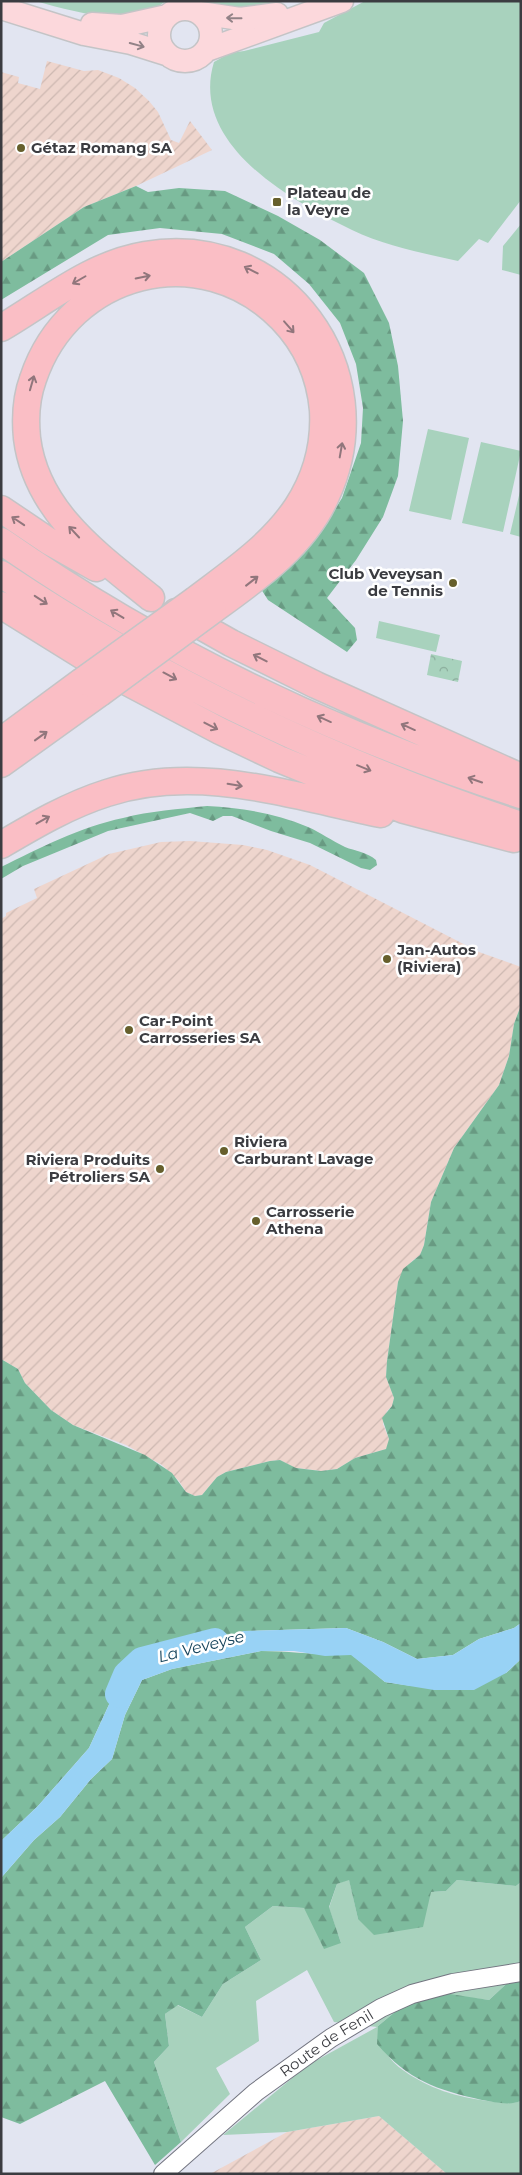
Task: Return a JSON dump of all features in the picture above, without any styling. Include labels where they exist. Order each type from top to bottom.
[{"type":"highway","points":[[1,328],[60,291],[105,267],[146,254],[175,252],[206,255],[253,271],[288,295],[308,317],[329,353],[341,391],[343,436],[337,469],[326,498],[299,537],[261,574],[204,605],[91,688],[1,764]]},
{"type":"highway","points":[[151,598],[78,537],[51,503],[38,480],[30,455],[27,431],[27,406],[32,382],[41,358],[60,327],[78,309],[98,294],[131,279],[154,274],[178,273],[198,275],[227,282],[257,298],[276,313],[292,331],[310,361],[321,394],[323,417],[316,469],[308,488],[294,511],[276,533],[204,605]]},
{"type":"highway","points":[[1,509],[50,542],[273,664],[521,776]]},
{"type":"highway","points":[[1,541],[144,631],[211,666],[363,736],[460,774],[521,795]]},
{"type":"highway","points":[[1,574],[82,626],[147,663],[254,718],[350,762],[521,825]]},
{"type":"highway","points":[[1,605],[112,674],[220,731],[279,759],[404,810],[521,842]]},
{"type":"highway","points":[[1,741],[91,688]]},
{"type":"highway","points":[[1,845],[56,814],[96,796],[140,785],[186,780],[222,783],[265,790],[521,842]]},
{"type":"main road","points":[[12,12],[74,23],[122,26],[167,16],[176,11],[186,9],[226,18],[260,17],[298,8],[316,1]]},
{"type":"main road","points":[[207,50],[342,1]]},
{"type":"main road","points":[[12,12],[84,34],[131,43],[166,54],[175,60],[188,62],[200,58],[207,50],[211,40],[211,30],[207,21],[200,13]]},
{"type":"main road","points":[[166,54],[160,44],[159,33],[162,22],[167,16]]},
{"type":"street","name":"Route de Fenil","points":[[163,2174],[256,2092],[331,2038],[381,2008],[412,1994],[445,1985],[521,1972]]},
{"type":"shaded area","points":[[47,61],[84,71],[98,70],[119,78],[135,88],[149,101],[158,112],[171,140],[179,143],[190,121],[212,150],[136,186],[84,207],[1,262],[1,72],[19,77],[18,83],[40,89]]},
{"type":"shaded area","points":[[190,841],[243,845],[267,850],[310,865],[479,952],[521,967],[521,1005],[514,1024],[509,1056],[499,1085],[454,1148],[431,1202],[424,1245],[420,1255],[412,1261],[398,1282],[387,1361],[386,1377],[394,1398],[383,1424],[389,1439],[386,1449],[355,1458],[337,1469],[321,1471],[295,1468],[280,1460],[270,1461],[226,1472],[217,1477],[202,1495],[195,1496],[186,1492],[179,1481],[162,1465],[126,1445],[73,1425],[51,1410],[25,1383],[18,1369],[1,1359],[1,919],[6,916],[6,913],[37,898],[34,889],[109,854],[161,842]]},
{"type":"shaded area","points":[[379,2116],[447,2174],[210,2174],[287,2132]]},
{"type":"green space","points":[[35,1],[166,1],[136,14],[102,16],[68,10]]},
{"type":"green space","points":[[201,1],[279,1],[239,10]]},
{"type":"green space","points":[[365,1],[521,1],[521,200],[488,243],[479,239],[458,261],[365,236],[301,203],[275,186],[251,166],[231,144],[216,119],[210,92],[214,62],[230,53],[319,32],[324,23]]},
{"type":"green space","points":[[136,186],[148,192],[179,188],[225,191],[278,216],[320,240],[364,273],[389,323],[398,366],[403,421],[398,476],[383,517],[356,560],[327,598],[355,628],[357,640],[347,652],[268,600],[261,589],[303,552],[321,531],[342,498],[361,443],[363,408],[356,364],[340,323],[309,284],[274,254],[222,234],[160,228],[108,235],[1,300],[1,262],[84,207]]},
{"type":"green space","points":[[521,224],[521,275],[502,270],[503,246]]},
{"type":"green space","points":[[428,429],[469,438],[451,520],[409,511]]},
{"type":"green space","points":[[481,442],[521,451],[503,532],[462,523]]},
{"type":"green space","points":[[521,487],[521,537],[510,534]]},
{"type":"green space","points":[[379,621],[440,635],[436,652],[376,638]]},
{"type":"green space","points":[[431,654],[462,661],[458,682],[427,675]]},
{"type":"green space","points":[[207,806],[258,812],[296,822],[345,847],[369,855],[376,860],[377,865],[370,870],[361,868],[310,843],[232,816],[223,816],[213,821],[190,813],[108,831],[23,866],[1,879],[1,867],[91,827],[165,810]]},
{"type":"green space","points":[[521,1005],[521,1623],[514,1628],[479,1639],[453,1655],[417,1659],[383,1642],[346,1628],[244,1631],[118,1685],[89,1748],[38,1806],[1,1841],[1,1359],[18,1369],[25,1383],[51,1410],[73,1425],[145,1455],[172,1473],[186,1492],[195,1496],[202,1495],[217,1477],[226,1472],[270,1461],[280,1460],[296,1468],[321,1471],[337,1469],[355,1458],[386,1449],[389,1439],[382,1418],[392,1406],[394,1398],[386,1377],[398,1282],[403,1269],[420,1255],[424,1245],[431,1202],[454,1148],[499,1085],[509,1056],[514,1024]]},
{"type":"green space","points":[[261,1651],[351,1654],[385,1682],[412,1686],[506,1673],[521,1659],[521,1882],[516,1886],[457,1880],[446,1891],[431,1892],[423,1927],[374,1935],[358,1919],[349,1880],[337,1884],[329,1907],[341,1943],[324,1949],[304,1908],[273,1906],[245,1927],[261,1960],[223,1984],[202,2017],[178,2005],[165,2014],[169,2046],[154,2062],[181,2142],[155,2165],[105,2081],[20,2124],[1,2117],[1,1878],[34,1840],[60,1817],[91,1779],[112,1759],[125,1715],[142,1680],[172,1669]]},
{"type":"green space","points":[[349,1879],[358,1919],[431,1892],[446,1891],[457,1880],[516,1886],[521,1882],[521,1975],[515,1976],[489,2000],[464,1997],[408,2001],[378,2026],[384,2047],[390,2058],[405,2072],[419,2080],[445,2092],[467,2097],[504,2103],[521,2101],[521,2174],[447,2174],[379,2116],[287,2132],[223,2135],[308,2065],[377,2027],[334,2022],[307,1970],[256,2001],[259,2041],[216,2068],[230,2094],[181,2142],[154,2062],[169,2046],[165,2014],[177,2005],[202,2017],[223,1984],[261,1960],[245,1927],[273,1906],[304,1908],[341,1943],[329,1908],[337,1884]]},
{"type":"green space","points":[[521,1975],[521,2101],[496,2103],[451,2092],[424,2082],[400,2067],[377,2044],[378,2026],[407,2002],[437,1992],[489,2000],[515,1976]]},
{"type":"water","points":[[521,1623],[521,1659],[506,1673],[474,1690],[434,1690],[385,1682],[351,1655],[325,1656],[294,1651],[261,1651],[172,1669],[142,1680],[125,1715],[112,1759],[91,1779],[60,1817],[34,1840],[1,1878],[1,1841],[38,1806],[89,1748],[118,1685],[133,1665],[244,1631],[346,1628],[383,1642],[417,1659],[453,1655],[479,1639],[514,1628]]},
{"type":"waterway","name":"La Veveyse","points":[[119,1694],[127,1675],[142,1661],[215,1642]]},
{"type":"place","name":"Gétaz Romang SA","points":[[21,148]]},
{"type":"place","name":"Plateau de la Veyre","points":[[277,202]]},
{"type":"place","name":"Club Veveysan de Tennis","points":[[453,583]]},
{"type":"place","name":"Jan-Autos (Riviera)","points":[[387,959]]},
{"type":"place","name":"Car-Point Carrosseries SA","points":[[129,1030]]},
{"type":"place","name":"Riviera Carburant Lavage","points":[[224,1151]]},
{"type":"place","name":"Riviera Produits Pétroliers SA","points":[[160,1169]]},
{"type":"place","name":"Carrosserie Athena","points":[[256,1221]]}]
